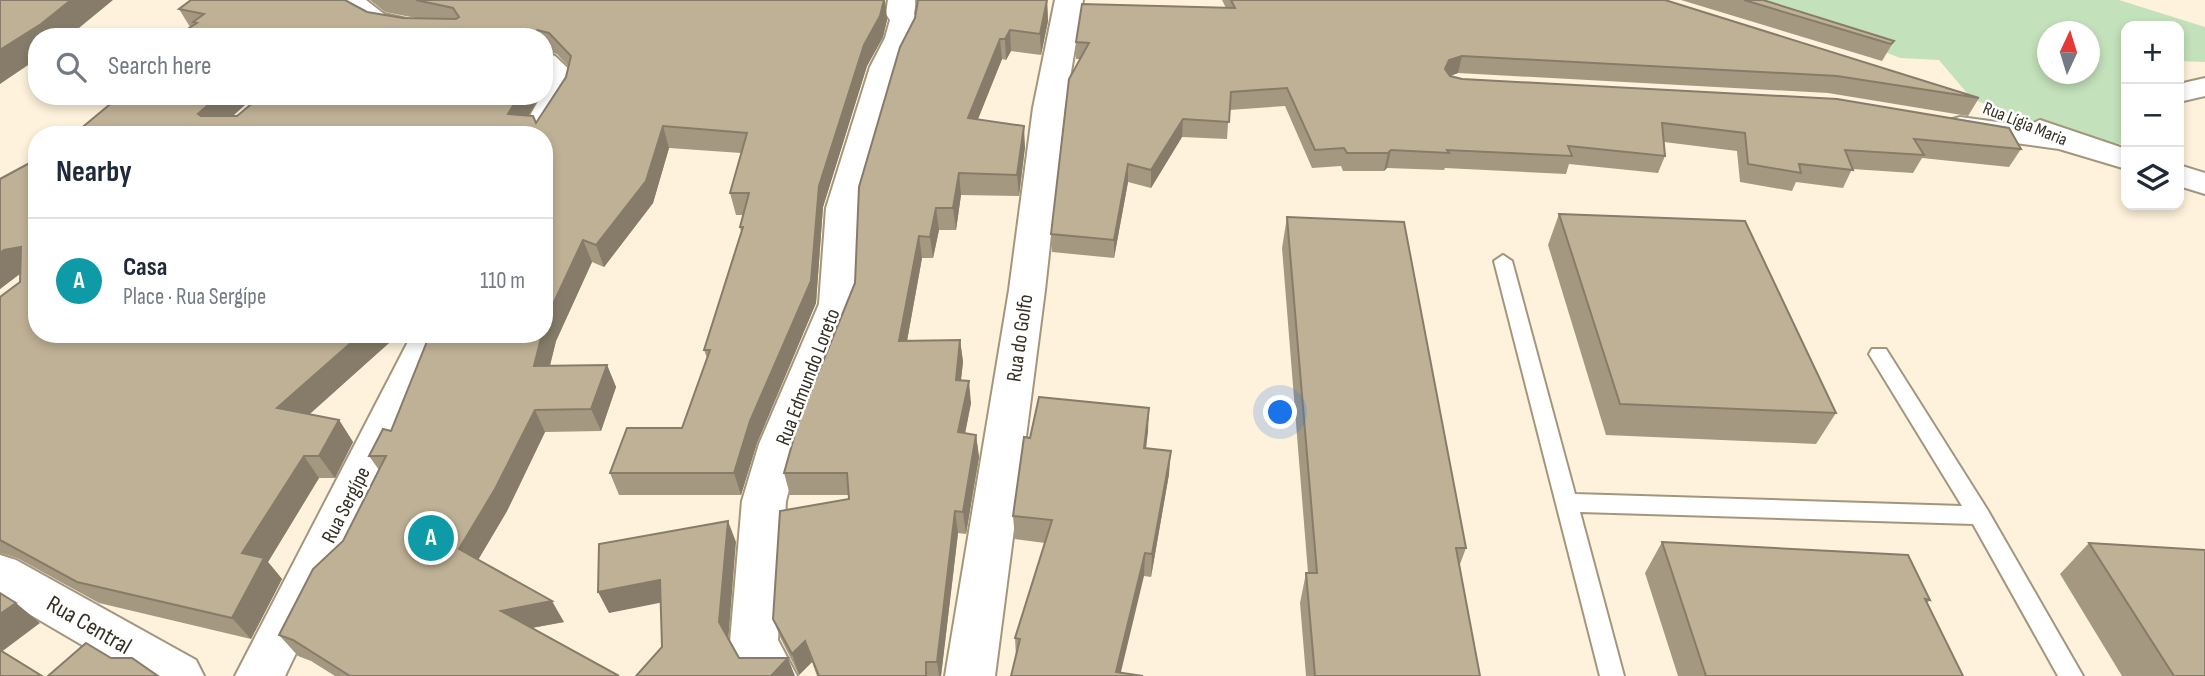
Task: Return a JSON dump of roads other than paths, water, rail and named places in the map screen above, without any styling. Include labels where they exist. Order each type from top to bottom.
[{"type":"street","points":[[349,0],[363,28]]},
{"type":"street","name":"Rua Edmundo Loreto","points":[[772,676],[754,642],[764,501],[780,444],[838,304],[843,208],[885,67],[900,38],[904,20],[900,14],[902,0]]},
{"type":"street","name":"Rua do Golfo","points":[[970,676],[1027,290],[1049,108],[1069,0]]},
{"type":"street","points":[[553,69],[561,76],[553,102]]},
{"type":"street","points":[[2184,92],[2205,87]]},
{"type":"street","name":"Rua Lígia Maria","points":[[1968,101],[2062,141],[2121,156]]},
{"type":"street","points":[[540,126],[552,105]]},
{"type":"street","points":[[1928,122],[2062,141]]},
{"type":"street","points":[[2184,177],[2205,184]]},
{"type":"street","name":"Rua Sergípe","points":[[260,676],[426,343]]},
{"type":"street","name":"Rua Central","points":[[0,574],[179,676]]},
{"type":"lane","points":[[1503,261],[1612,676]]},
{"type":"lane","points":[[1879,354],[1979,515],[2071,676]]},
{"type":"lane","points":[[1568,503],[1979,515]]},
{"type":"place","name":"Casa","points":[[431,538]]}]
